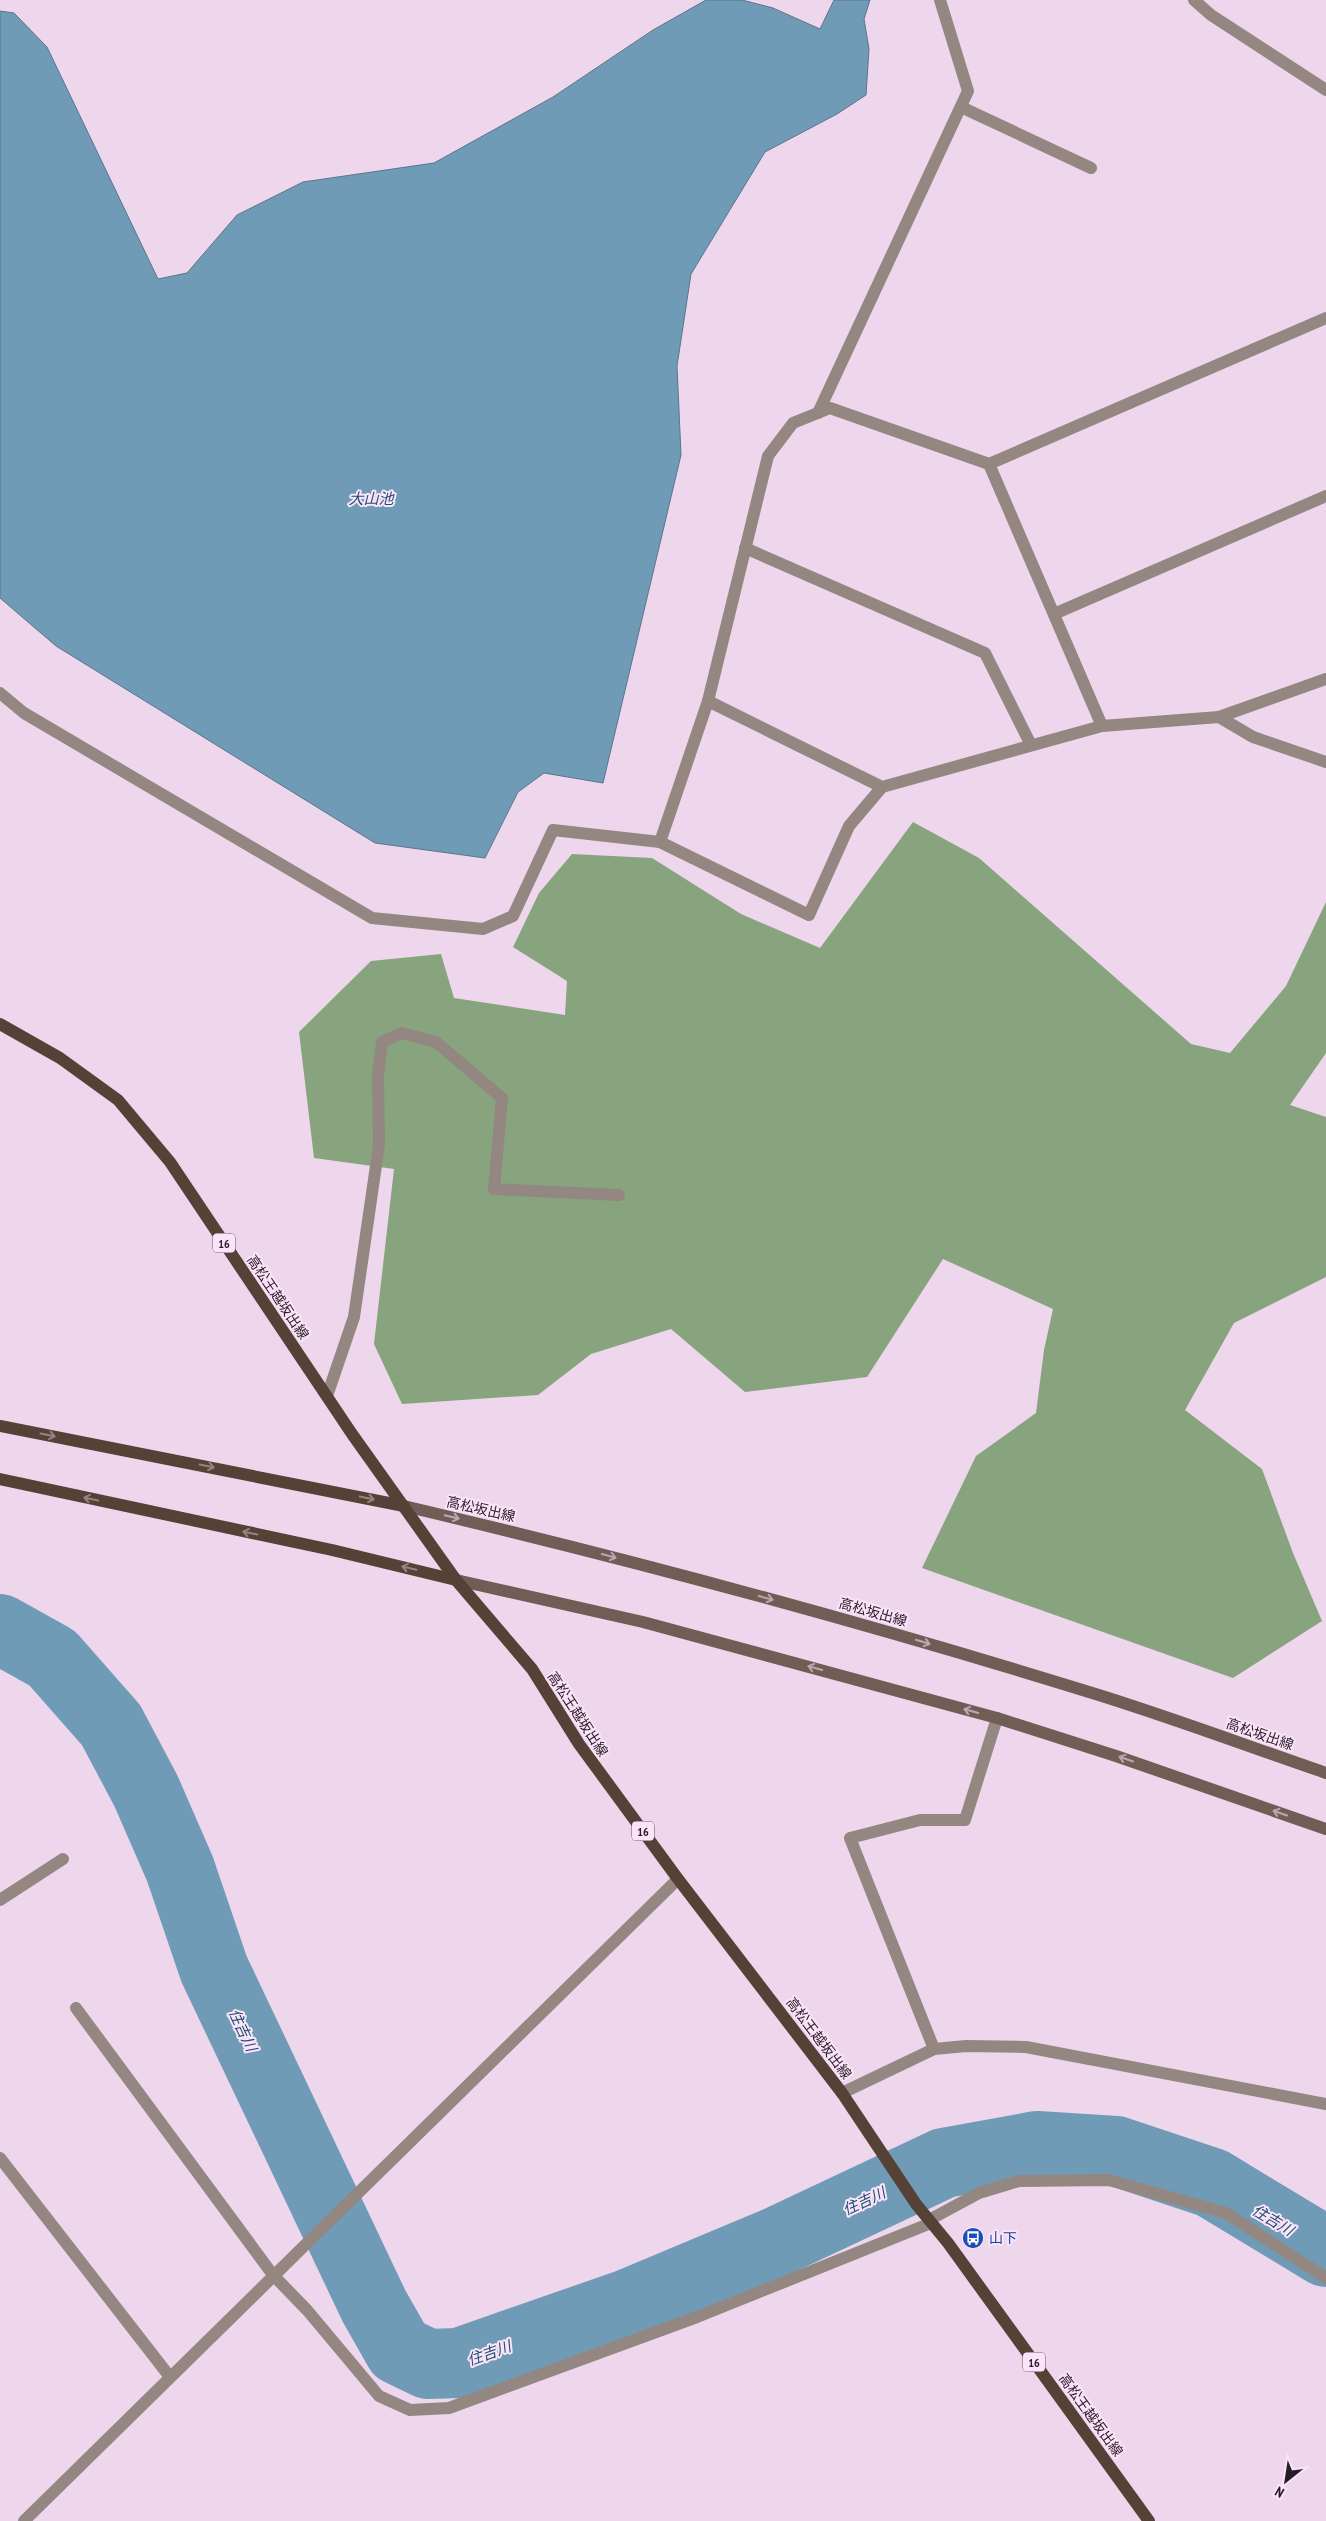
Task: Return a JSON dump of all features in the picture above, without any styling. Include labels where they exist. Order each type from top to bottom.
[{"type":"main road","name":"高松王越坂出線","points":[[0,1024],[60,1058],[118,1100],[170,1162],[327,1396],[456,1580],[532,1669],[579,1744],[678,1879],[842,2093],[916,2204],[1149,2521]]},
{"type":"main road","points":[[0,1426],[404,1506]]},
{"type":"main road","points":[[0,1480],[332,1550],[643,1622],[997,1718],[1116,1756],[1326,1829]]},
{"type":"main road","name":"高松坂出線","points":[[404,1506],[559,1542],[862,1624],[1091,1692],[1326,1773]]},
{"type":"street","points":[[818,413],[968,91],[940,0]]},
{"type":"street","points":[[1194,0],[1211,15],[1326,90]]},
{"type":"street","points":[[961,107],[1091,168]]},
{"type":"street","points":[[660,842],[708,701],[768,456],[793,424],[830,408],[988,464],[1326,318]]},
{"type":"street","points":[[988,464],[1102,726]]},
{"type":"street","points":[[1054,614],[1326,496]]},
{"type":"street","points":[[745,548],[985,653],[1031,745]]},
{"type":"street","points":[[0,693],[24,713],[372,918],[483,929],[513,916],[553,830],[660,842],[809,915],[848,826],[882,787],[1102,726],[1219,717],[1326,679]]},
{"type":"street","points":[[708,701],[882,787]]},
{"type":"street","points":[[1219,717],[1253,737],[1326,762]]},
{"type":"street","points":[[327,1396],[354,1317],[379,1145],[378,1074],[382,1042],[402,1033],[436,1042],[502,1098],[494,1189],[619,1195]]},
{"type":"street","points":[[934,2049],[850,1838],[920,1820],[965,1820],[997,1718]]},
{"type":"street","points":[[0,1900],[63,1859]]},
{"type":"street","points":[[24,2521],[678,1879]]},
{"type":"street","points":[[76,2008],[273,2275],[307,2310],[379,2396],[410,2410],[449,2408],[697,2317],[930,2222],[979,2193],[1019,2181],[1109,2180],[1226,2213],[1326,2278]]},
{"type":"street","points":[[842,2093],[934,2049],[966,2046],[1026,2047],[1326,2104]]},
{"type":"street","points":[[0,2158],[170,2376]]},
{"type":"green space","points":[[913,822],[979,858],[1191,1044],[1230,1053],[1286,986],[1326,902],[1326,1053],[1290,1105],[1326,1117],[1326,1277],[1234,1323],[1185,1410],[1262,1469],[1293,1553],[1322,1621],[1233,1678],[922,1568],[976,1456],[1036,1413],[1044,1350],[1053,1309],[943,1259],[867,1377],[745,1392],[671,1329],[591,1354],[538,1395],[402,1404],[374,1344],[394,1169],[314,1158],[299,1032],[371,961],[441,954],[454,998],[565,1015],[567,981],[513,947],[539,893],[572,854],[652,858],[741,914],[820,948]]},
{"type":"water","name":"大山池","points":[[706,0],[742,0],[773,8],[820,29],[834,0],[870,0],[864,19],[869,49],[866,95],[837,114],[765,152],[691,274],[677,366],[681,455],[603,783],[544,773],[518,792],[485,858],[375,843],[56,646],[0,598],[0,11],[14,13],[47,47],[158,279],[187,273],[237,215],[303,182],[434,163],[553,97],[653,30]]},
{"type":"waterway","name":"住吉川","points":[[0,1629],[52,1658],[111,1725],[146,1791],[180,1869],[214,1969],[374,2306],[399,2350],[428,2364],[459,2363],[628,2304],[776,2242],[944,2163],[1037,2146],[1116,2151],[1212,2183],[1326,2252]]},
{"type":"place","name":"山下","points":[[973,2238]]}]
